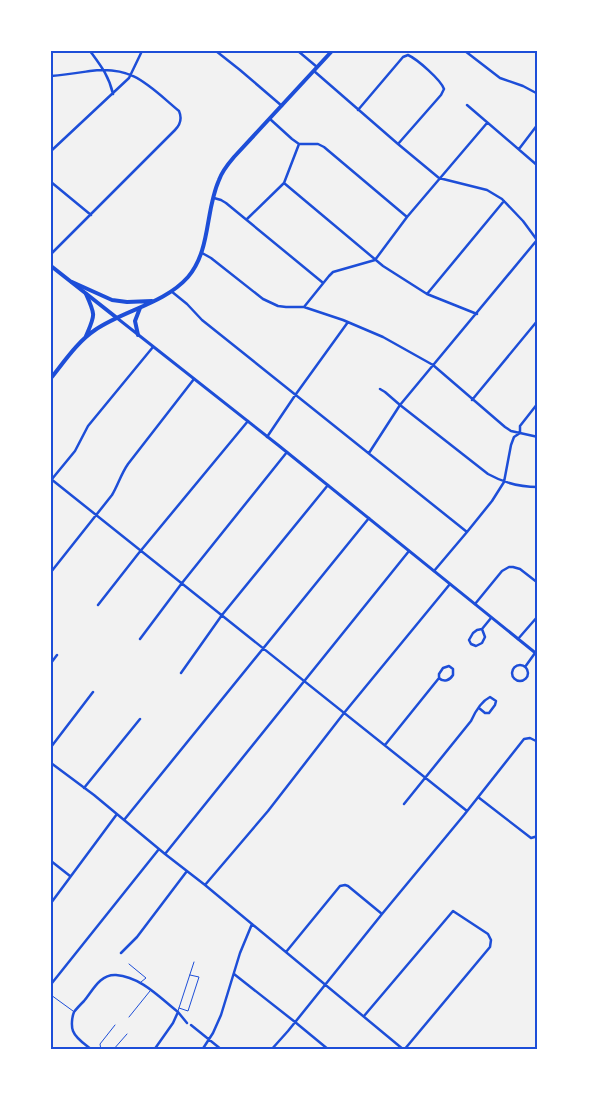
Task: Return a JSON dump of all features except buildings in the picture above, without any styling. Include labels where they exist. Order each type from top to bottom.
[{"type":"main road","points":[[51,378],[86,338],[97,329],[171,291],[191,273],[199,260],[219,180],[227,165],[332,51]]},
{"type":"main road","points":[[51,266],[117,318]]},
{"type":"main road","points":[[72,282],[115,301],[154,301]]},
{"type":"main road","points":[[86,294],[94,314],[86,338]]},
{"type":"main road","points":[[138,335],[135,321],[140,308]]},
{"type":"street","points":[[90,51],[105,70],[113,94]]},
{"type":"street","points":[[51,151],[131,75],[142,51]]},
{"type":"street","points":[[216,51],[282,106]]},
{"type":"street","points":[[298,51],[358,110],[439,178],[487,190],[495,194],[504,200],[538,240],[400,405],[369,453]]},
{"type":"street","points":[[465,51],[500,78],[523,86],[538,94]]},
{"type":"street","points":[[358,110],[403,57],[408,55],[415,59],[442,83],[444,89],[441,95],[398,144]]},
{"type":"street","points":[[51,76],[105,70],[124,72],[144,82],[179,112],[181,118],[176,130],[51,254]]},
{"type":"street","points":[[467,105],[538,166]]},
{"type":"street","points":[[270,119],[299,144],[318,144],[324,147],[407,217]]},
{"type":"street","points":[[304,307],[328,276],[337,270],[375,260],[439,178],[488,123]]},
{"type":"street","points":[[519,149],[538,124]]},
{"type":"street","points":[[247,219],[284,183],[299,144]]},
{"type":"street","points":[[51,182],[91,215]]},
{"type":"street","points":[[284,183],[390,271],[427,294],[477,314]]},
{"type":"street","points":[[214,198],[222,200],[247,219],[323,283]]},
{"type":"street","points":[[427,294],[504,200]]},
{"type":"street","points":[[201,253],[211,258],[271,303],[286,307],[304,307],[348,322],[383,337],[433,365],[505,428],[538,437]]},
{"type":"street","points":[[171,291],[199,317],[467,532]]},
{"type":"street","points":[[117,318],[287,452],[536,654],[525,667]]},
{"type":"street","points":[[472,400],[538,320]]},
{"type":"street","points":[[268,437],[296,394],[348,322]]},
{"type":"street","points":[[153,347],[88,426],[75,451],[52,479],[467,811]]},
{"type":"street","points":[[51,572],[112,494],[128,464],[194,379]]},
{"type":"street","points":[[380,389],[488,474],[518,486],[538,487]]},
{"type":"street","points":[[520,433],[520,426],[538,403]]},
{"type":"street","points":[[98,605],[141,550],[248,422]]},
{"type":"street","points":[[434,571],[492,501],[504,482],[511,445],[514,437],[520,433]]},
{"type":"street","points":[[140,639],[182,583],[287,452]]},
{"type":"street","points":[[181,673],[222,615],[328,486]]},
{"type":"street","points":[[124,820],[369,518]]},
{"type":"street","points":[[165,854],[409,551]]},
{"type":"street","points":[[475,604],[502,571],[509,567],[520,569],[538,583]]},
{"type":"street","points":[[205,885],[268,811],[344,712],[450,584]]},
{"type":"street","points":[[518,639],[538,616]]},
{"type":"street","points":[[482,629],[485,637],[482,642],[476,646],[471,644],[469,641],[470,636],[475,631],[482,629],[491,618]]},
{"type":"street","points":[[51,663],[58,655]]},
{"type":"street","points":[[520,665],[525,667],[528,671],[526,678],[521,681],[516,679],[512,673],[514,669],[520,665]]},
{"type":"street","points":[[385,745],[439,678],[444,667],[449,666],[453,669],[453,674],[448,680],[444,681],[439,678]]},
{"type":"street","points":[[51,747],[94,692]]},
{"type":"street","points":[[404,804],[472,720],[479,708],[489,697],[496,701],[489,713],[485,713],[479,708]]},
{"type":"street","points":[[84,788],[140,719]]},
{"type":"street","points":[[271,1050],[524,739],[530,738],[538,742]]},
{"type":"street","points":[[51,763],[205,885],[404,1050],[490,946],[491,940],[488,934],[454,911],[364,1016]]},
{"type":"street","points":[[478,797],[531,838],[538,836]]},
{"type":"street","points":[[51,903],[117,814]]},
{"type":"street","points":[[52,983],[159,849]]},
{"type":"street","points":[[51,861],[70,876]]},
{"type":"street","points":[[121,953],[137,937],[187,871]]},
{"type":"street","points":[[286,952],[340,886],[348,886],[382,914]]},
{"type":"street","points":[[202,1050],[214,1033],[221,1016],[240,953],[252,924]]},
{"type":"street","points":[[234,974],[329,1050]]},
{"type":"street","points":[[92,1050],[75,1035],[72,1019],[74,1012],[95,986],[107,976],[118,975],[141,982],[178,1010],[187,1023]]},
{"type":"street","points":[[154,1050],[173,1023],[178,1010]]},
{"type":"street","points":[[191,1025],[222,1050]]},
{"type":"lane","points":[[190,975],[199,977],[188,1011],[178,1010],[194,962]]},
{"type":"lane","points":[[129,964],[146,978],[141,982]]},
{"type":"lane","points":[[129,1017],[151,990]]},
{"type":"lane","points":[[51,995],[74,1012]]},
{"type":"lane","points":[[102,1050],[100,1044],[115,1025]]},
{"type":"lane","points":[[113,1050],[127,1034]]}]
